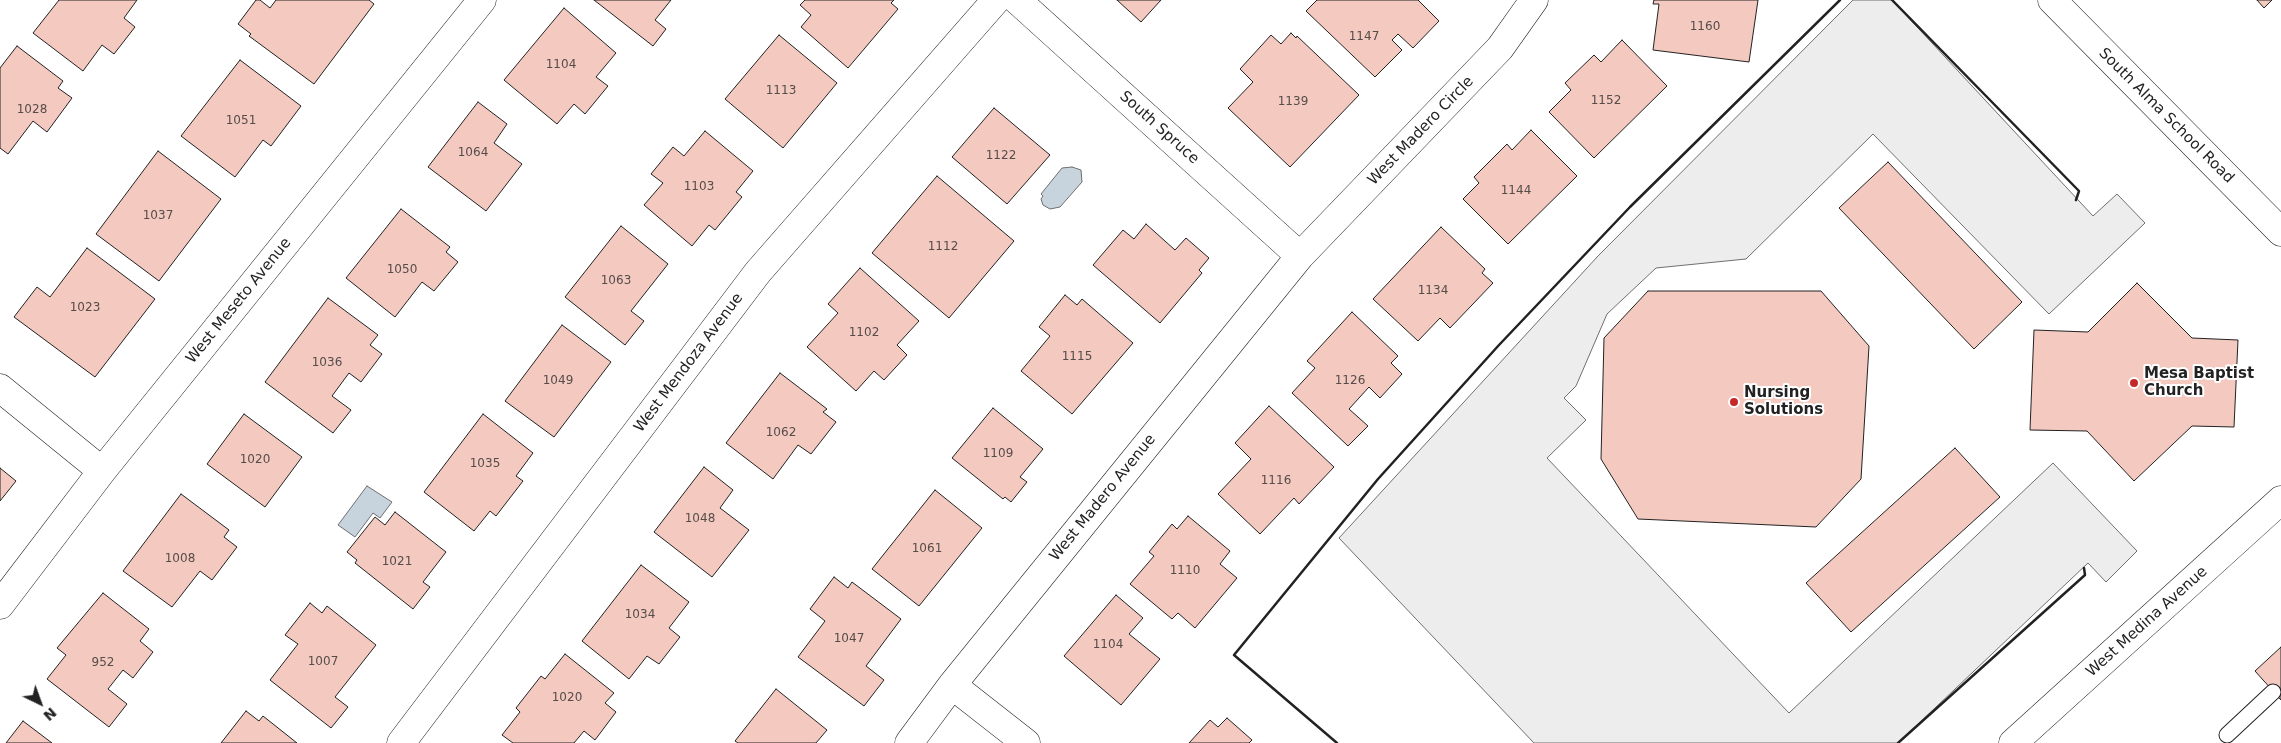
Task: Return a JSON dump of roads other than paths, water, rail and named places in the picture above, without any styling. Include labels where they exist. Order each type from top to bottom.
[{"type":"street","name":"West Meseto Avenue","points":[[0,605],[102,471],[482,0]]},
{"type":"street","name":"West Mendoza Avenue","points":[[401,743],[758,272],[996,0]]},
{"type":"street","name":"South Spruce","points":[[1017,0],[1300,256]]},
{"type":"street","name":"West Madero Circle","points":[[1300,256],[1500,48],[1534,0]]},
{"type":"street","name":"South Alma School Road","points":[[2052,0],[2281,232]]},
{"type":"street","name":"West Madero Avenue","points":[[909,743],[952,685],[1300,256]]},
{"type":"street","points":[[0,388],[102,471]]},
{"type":"street","name":"West Medina Avenue","points":[[2013,743],[2281,500]]},
{"type":"street","points":[[952,685],[1026,743]]},
{"type":"lane","points":[[2227,735],[2273,692]]},
{"type":"place","name":"Mesa Baptist Church","points":[[2134,383]]},
{"type":"place","name":"Nursing Solutions","points":[[1734,402]]}]
